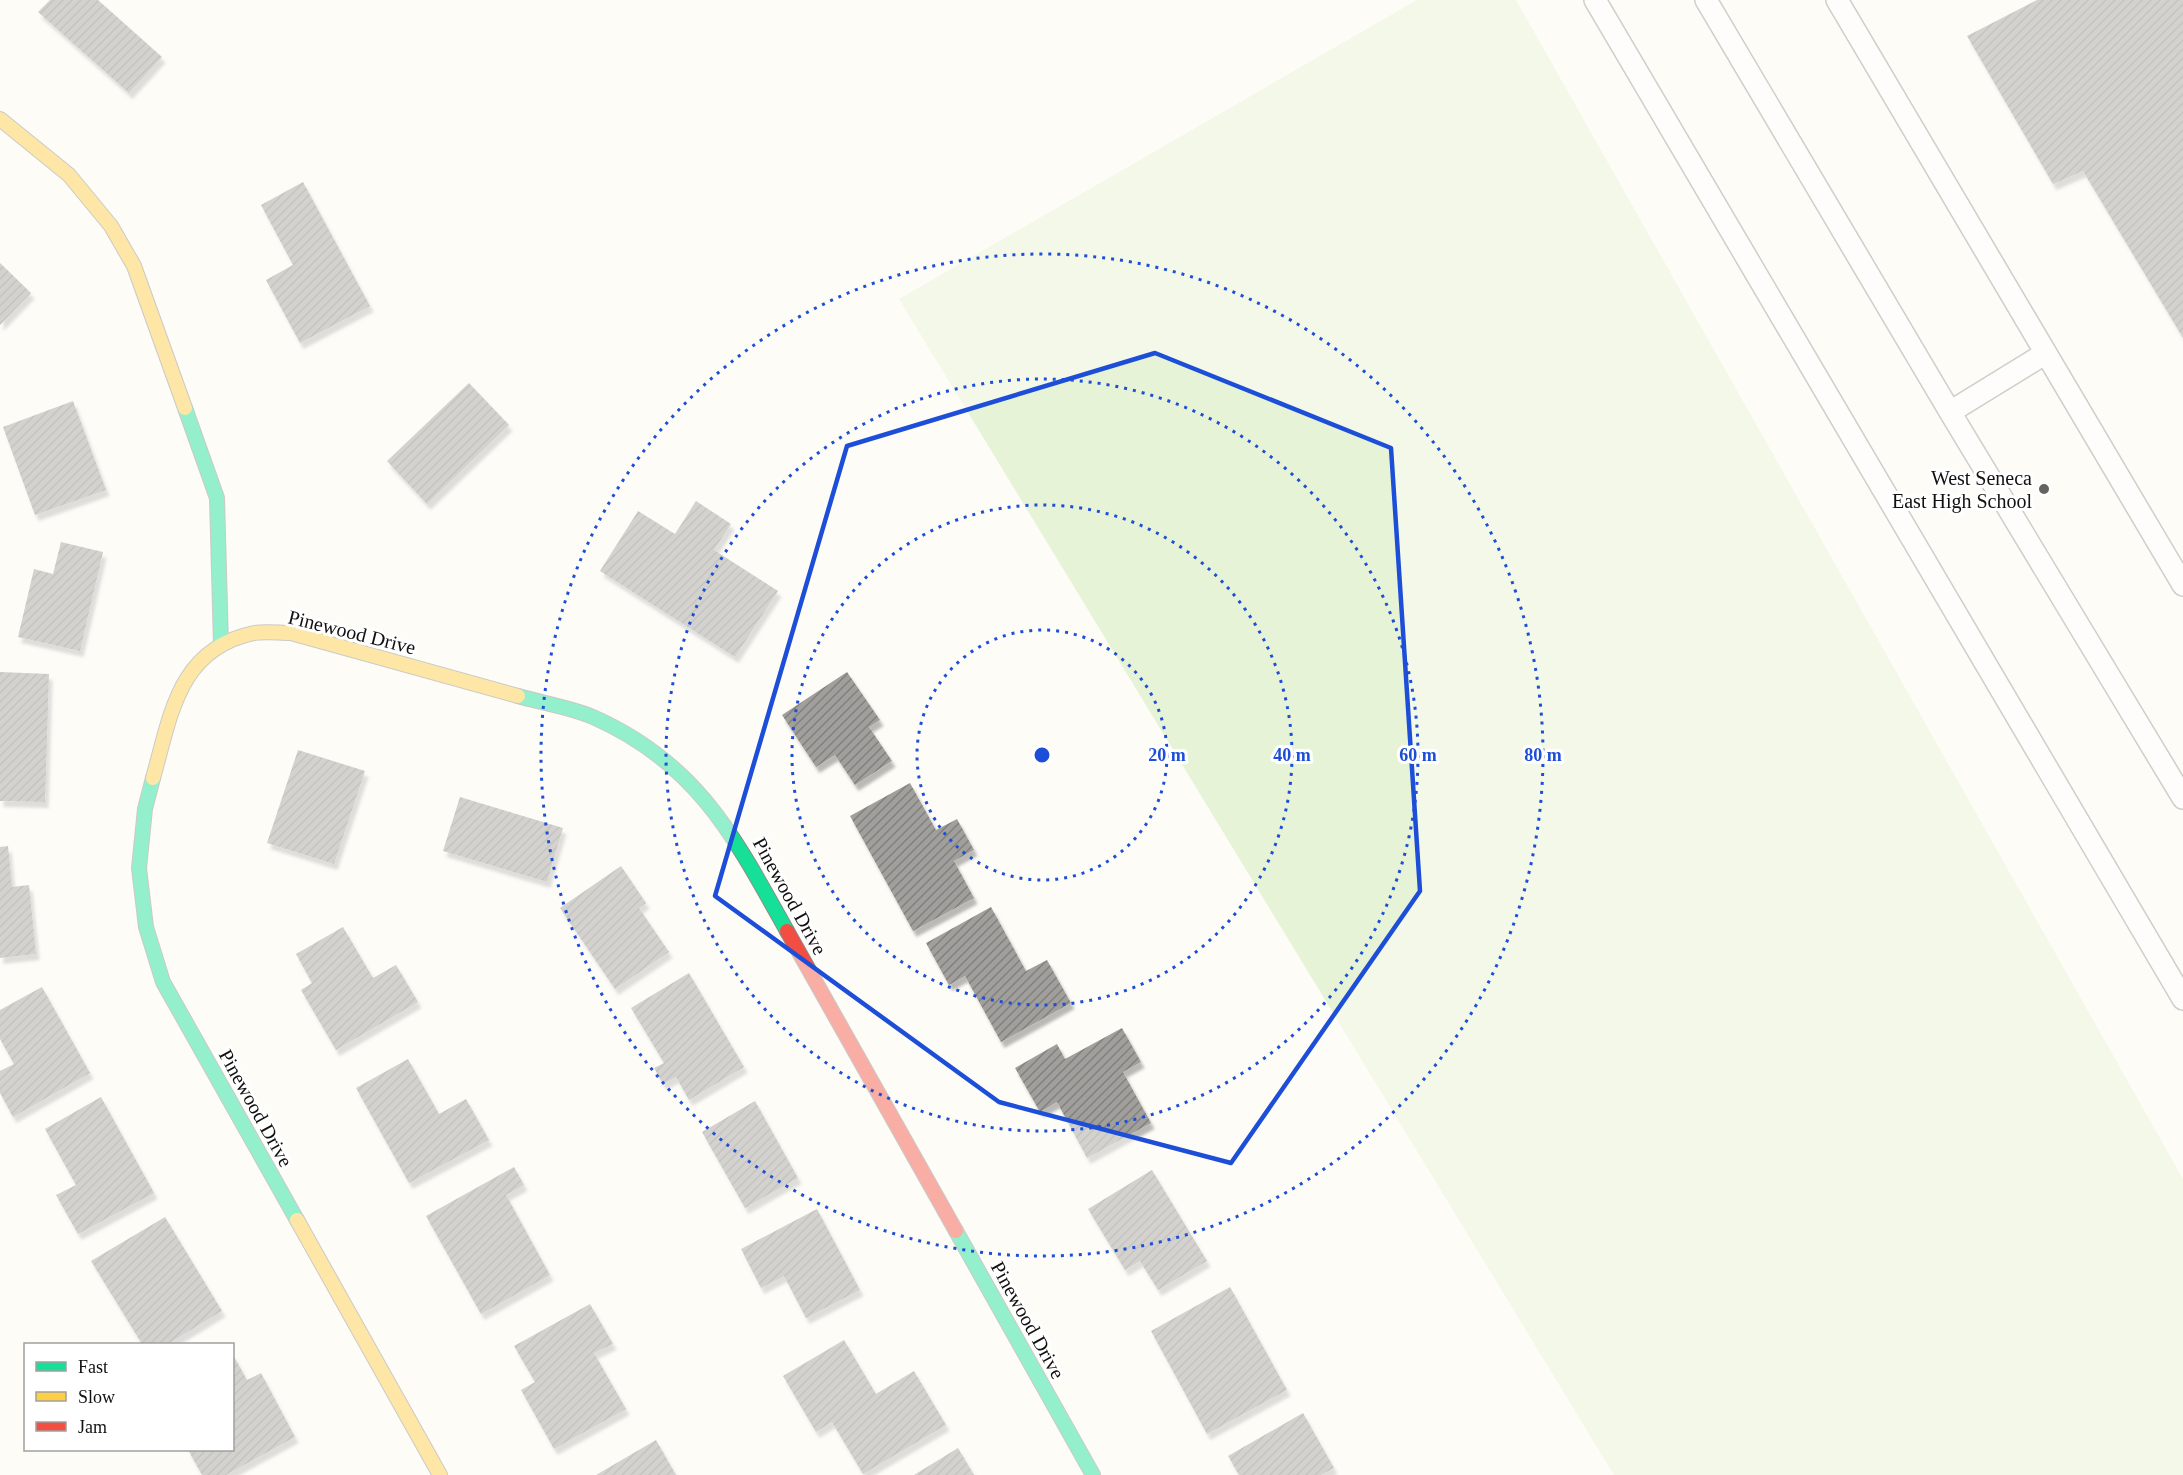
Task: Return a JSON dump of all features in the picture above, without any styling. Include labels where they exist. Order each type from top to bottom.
[{"type":"street","points":[[0,119],[69,175],[111,226],[134,266],[216,498],[221,645]]},
{"type":"street","name":"Pinewood Drive","points":[[440,1475],[164,982],[146,927],[139,868],[145,809],[176,696],[191,670],[221,645],[255,633],[291,633],[591,716],[636,738],[677,768],[718,812],[740,846],[1093,1475]]},
{"type":"lane","points":[[1595,0],[2177,972],[2183,999]]},
{"type":"lane","points":[[1706,0],[1950,412],[2183,798]]},
{"type":"lane","points":[[1837,0],[2183,585]]},
{"type":"lane","points":[[1950,412],[2046,353]]},
{"type":"highlighted area","points":[[1155,353],[1391,448],[1420,891],[1231,1163],[999,1102],[715,896],[847,446]]},
{"type":"green space","points":[[1417,0],[1516,0],[2183,1179],[2183,1475],[1614,1475],[899,299]]},
{"type":"building","points":[[50,0],[98,0],[162,57],[129,93],[38,12]]},
{"type":"building","points":[[2037,0],[2183,0],[2183,338],[2083,171],[2053,184],[1967,36]]},
{"type":"building","points":[[303,182],[370,306],[300,343],[266,280],[293,265],[261,205]]},
{"type":"building","points":[[0,263],[31,293],[0,325]]},
{"type":"building","points":[[469,383],[509,425],[427,504],[387,461]]},
{"type":"building","points":[[73,401],[106,490],[35,515],[3,427]]},
{"type":"building","points":[[696,501],[731,524],[714,550],[778,591],[735,657],[600,571],[638,511],[675,534]]},
{"type":"building","points":[[61,542],[103,552],[80,651],[18,637],[34,569],[53,574]]},
{"type":"building","points":[[0,672],[49,674],[45,802],[0,801]]},
{"type":"building","points":[[847,672],[880,720],[869,727],[892,761],[855,785],[835,755],[816,767],[782,715]]},
{"type":"building","points":[[298,750],[365,771],[334,864],[267,843]]},
{"type":"building","points":[[910,783],[936,830],[957,819],[974,850],[954,861],[974,898],[913,931],[850,816]]},
{"type":"building","points":[[460,797],[563,828],[547,882],[443,851]]},
{"type":"building","points":[[8,846],[12,887],[29,885],[36,954],[0,958],[0,847]]},
{"type":"building","points":[[621,866],[646,903],[639,908],[669,952],[615,989],[560,908]]},
{"type":"building","points":[[991,907],[1026,971],[1047,960],[1071,1003],[1001,1042],[965,976],[949,985],[926,943]]},
{"type":"building","points":[[343,927],[373,978],[396,965],[418,1002],[336,1050],[301,990],[312,983],[296,954]]},
{"type":"building","points":[[689,973],[744,1067],[689,1100],[676,1077],[663,1084],[654,1068],[664,1063],[631,1008]]},
{"type":"building","points":[[42,987],[90,1073],[13,1117],[0,1093],[0,1071],[14,1064],[0,1039],[0,1010]]},
{"type":"building","points":[[1122,1028],[1141,1062],[1123,1072],[1151,1123],[1087,1158],[1057,1102],[1040,1112],[1015,1068],[1057,1044],[1065,1059]]},
{"type":"building","points":[[408,1059],[439,1114],[466,1099],[489,1140],[409,1183],[356,1088]]},
{"type":"building","points":[[101,1097],[154,1193],[78,1234],[56,1195],[76,1185],[45,1129]]},
{"type":"building","points":[[755,1101],[798,1178],[745,1208],[702,1132]]},
{"type":"building","points":[[514,1167],[524,1185],[506,1195],[550,1275],[481,1314],[426,1216]]},
{"type":"building","points":[[1152,1170],[1207,1261],[1158,1290],[1140,1261],[1125,1270],[1088,1209]]},
{"type":"building","points":[[817,1209],[860,1290],[806,1318],[784,1276],[761,1288],[741,1249]]},
{"type":"building","points":[[165,1217],[222,1311],[170,1343],[141,1343],[91,1261]]},
{"type":"building","points":[[1230,1287],[1287,1390],[1207,1434],[1151,1331]]},
{"type":"building","points":[[590,1304],[613,1344],[594,1353],[626,1409],[554,1449],[521,1390],[535,1382],[514,1346]]},
{"type":"building","points":[[844,1340],[876,1394],[914,1371],[946,1425],[863,1474],[832,1422],[816,1432],[783,1376]]},
{"type":"building","points":[[234,1357],[247,1380],[261,1373],[295,1437],[226,1475],[202,1475],[189,1451],[234,1451]]},
{"type":"building","points":[[1303,1413],[1334,1468],[1321,1475],[1239,1475],[1228,1456]]},
{"type":"building","points":[[656,1440],[676,1475],[596,1475]]},
{"type":"building","points":[[958,1448],[974,1475],[914,1475]]},
{"type":"traffic: fast","points":[[185,408],[217,498],[221,645]]},
{"type":"traffic: fast","points":[[518,696],[593,717],[660,756],[686,780],[730,834],[787,931]]},
{"type":"traffic: fast","points":[[153,778],[145,809],[139,868],[146,927],[163,982],[297,1220]]},
{"type":"traffic: fast","points":[[956,1231],[1093,1475]]},
{"type":"traffic: slow","points":[[0,119],[69,175],[111,226],[134,266],[185,408]]},
{"type":"traffic: slow","points":[[153,778],[173,709],[193,669],[209,654],[229,641],[254,633],[291,633],[518,696]]},
{"type":"traffic: slow","points":[[297,1220],[440,1475]]},
{"type":"traffic: jam","points":[[787,931],[956,1231]]},
{"type":"place","name":"West Seneca East High School","points":[[2044,489]]}]
